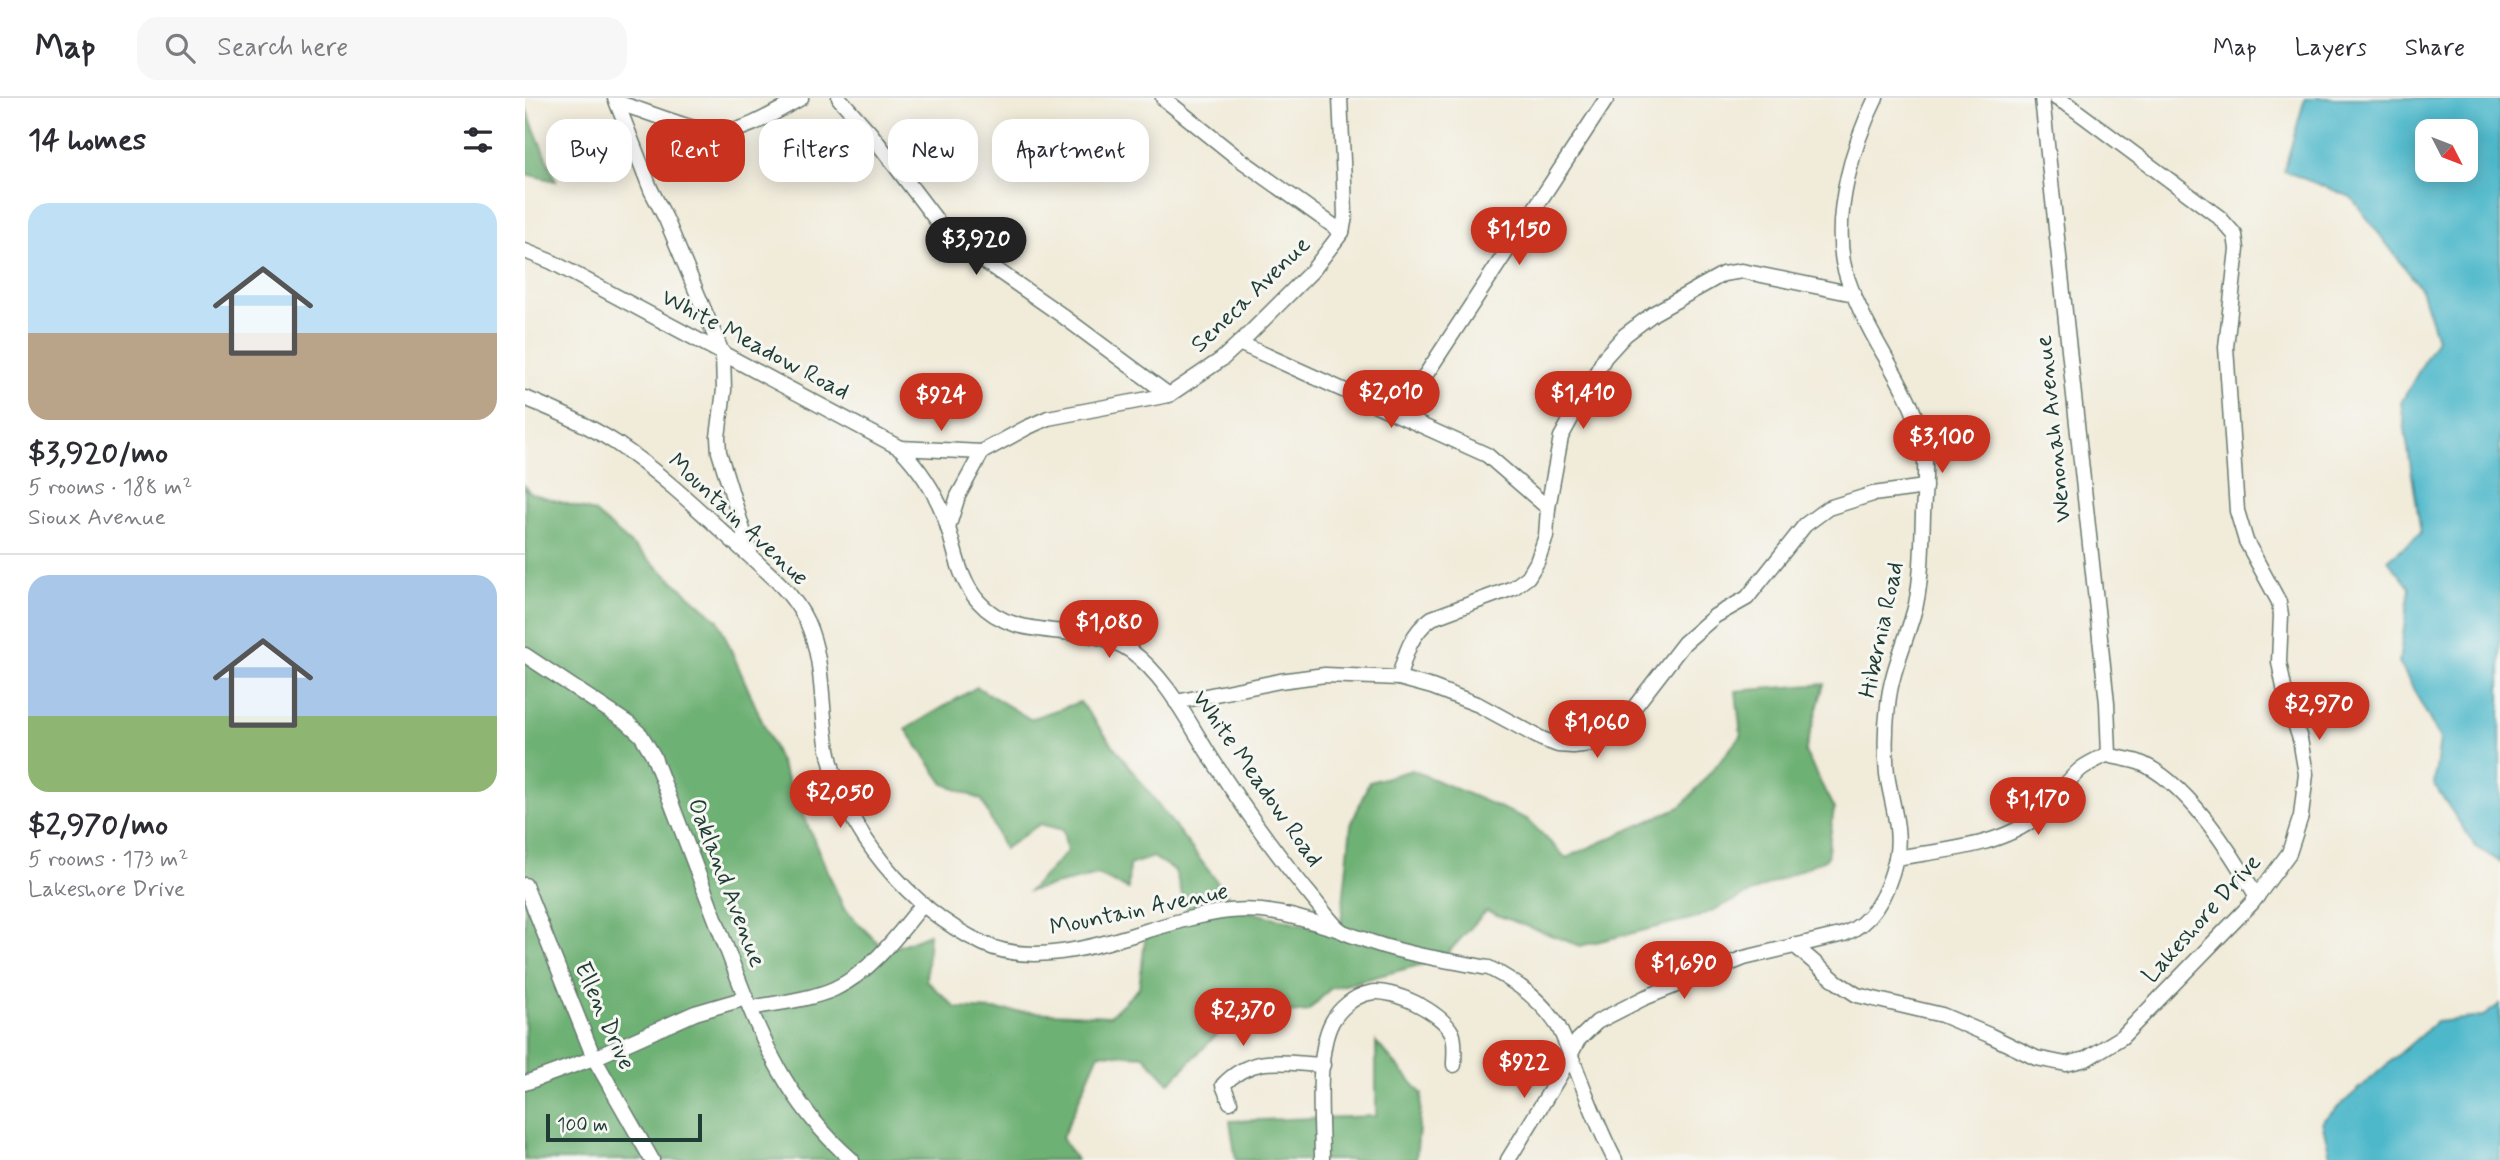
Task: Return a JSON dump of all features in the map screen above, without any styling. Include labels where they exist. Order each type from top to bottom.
[{"type":"street","points":[[617,101],[719,133],[753,122],[801,98]]},
{"type":"street","points":[[839,98],[871,134],[937,221],[958,243],[1169,395]]},
{"type":"street","points":[[1163,98],[1234,155],[1342,232]]},
{"type":"street","name":"Seneca Avenue","points":[[982,452],[1048,418],[1169,395],[1222,359],[1313,270],[1342,232],[1345,217],[1340,98]]},
{"type":"street","points":[[1400,414],[1607,98]]},
{"type":"street","points":[[1876,98],[1892,98]]},
{"type":"street","name":"Hibernia Road","points":[[1876,98],[1863,123],[1852,158],[1841,229],[1843,262],[1854,295],[1920,426],[1925,453],[1916,603],[1891,680],[1888,706],[1887,773],[1899,842],[1896,858]]},
{"type":"street","name":"Wenonah Avenue","points":[[2042,98],[2107,703],[2109,755]]},
{"type":"street","name":"Lakeshore Drive","points":[[1794,945],[1837,982],[1857,995],[1942,1015],[2036,1058],[2066,1064],[2085,1059],[2122,1037],[2257,897],[2289,853],[2301,816],[2306,774],[2300,739],[2285,692],[2279,662],[2279,601],[2246,541],[2237,511],[2226,347],[2237,249],[2235,236],[2219,217],[2056,98]]},
{"type":"street","points":[[617,101],[651,190],[693,280],[723,355],[725,390],[718,438],[719,452],[751,558]]},
{"type":"street","name":"White Meadow Road","points":[[525,251],[552,262],[900,448],[925,477],[939,504],[963,579],[980,604],[1008,622],[1031,629],[1086,635],[1129,650],[1158,677],[1177,702],[1273,851],[1340,930],[1385,948],[1489,968],[1503,975],[1541,1006],[1557,1025],[1615,1160]]},
{"type":"street","points":[[1399,678],[1407,648],[1422,625],[1433,618],[1513,588],[1528,577],[1537,562],[1546,536],[1548,508],[1561,437],[1589,382],[1605,357],[1625,335],[1654,313],[1723,274],[1741,271],[1854,295]]},
{"type":"street","points":[[1239,343],[1487,454],[1548,508]]},
{"type":"street","name":"Mountain Avenue","points":[[525,398],[615,442],[661,478],[782,586],[807,622],[818,662],[828,749],[833,769],[861,835],[887,867],[931,911],[983,943],[1002,950],[1038,954],[1084,948],[1170,922],[1233,910],[1275,911],[1340,930]]},
{"type":"street","points":[[900,448],[982,452],[958,496],[948,527]]},
{"type":"street","points":[[1177,702],[1280,681],[1325,676],[1399,678],[1479,705],[1558,745],[1582,746],[1602,740],[1633,709],[1684,643],[1715,617],[1747,598],[1805,525],[1828,508],[1873,494],[1925,487]]},
{"type":"street","name":"Oakland Avenue","points":[[525,655],[641,734],[653,755],[748,1003],[782,1077],[792,1095],[813,1121],[852,1160]]},
{"type":"street","points":[[1508,1160],[1578,1040],[1588,1028],[1632,1004],[1744,958],[1859,929],[1878,906],[1896,858],[1959,848],[2017,828],[2036,818],[2056,800],[2081,768],[2106,755],[2140,763],[2177,789],[2221,839],[2257,897]]},
{"type":"street","name":"Ellen Drive","points":[[525,886],[594,1058],[652,1160]]},
{"type":"street","points":[[525,1083],[594,1058],[695,1013],[816,995],[834,989],[855,976],[896,938],[923,904]]},
{"type":"street","points":[[1322,1160],[1326,1036],[1339,1011],[1352,1001],[1370,992],[1398,996],[1420,1005],[1442,1019],[1454,1034],[1454,1065]]},
{"type":"street","points":[[1230,1102],[1223,1084],[1248,1065],[1323,1065]]},
{"type":"green space","points":[[525,107],[546,157],[546,179],[525,174]]},
{"type":"green space","points":[[525,486],[530,493],[594,512],[718,620],[844,909],[886,951],[929,934],[926,980],[956,1008],[1110,1016],[1139,988],[1146,933],[1190,921],[1175,871],[1153,857],[1129,865],[1128,889],[1098,875],[1029,891],[1067,852],[1063,830],[1040,824],[1004,849],[982,800],[944,784],[906,729],[977,687],[1030,719],[1080,702],[1238,909],[1340,933],[1351,825],[1369,782],[1412,770],[1527,819],[1566,858],[1682,806],[1741,736],[1736,691],[1824,684],[1805,752],[1834,809],[1827,858],[1698,917],[1580,946],[1486,911],[1442,959],[1330,989],[1308,1011],[1232,1019],[1169,1083],[1144,1056],[1099,1053],[1062,1138],[1076,1160],[525,1160]]},
{"type":"green space","points":[[1376,1042],[1422,1094],[1416,1160],[1236,1160],[1230,1121],[1376,1116]]},
{"type":"water","points":[[2305,98],[2500,98],[2500,862],[2475,846],[2434,784],[2440,739],[2399,662],[2410,588],[2388,560],[2421,533],[2401,403],[2437,339],[2421,289],[2351,197],[2284,171]]},
{"type":"water","points":[[2500,1004],[2500,1160],[2331,1160],[2322,1121],[2436,1022],[2482,1017]]}]
